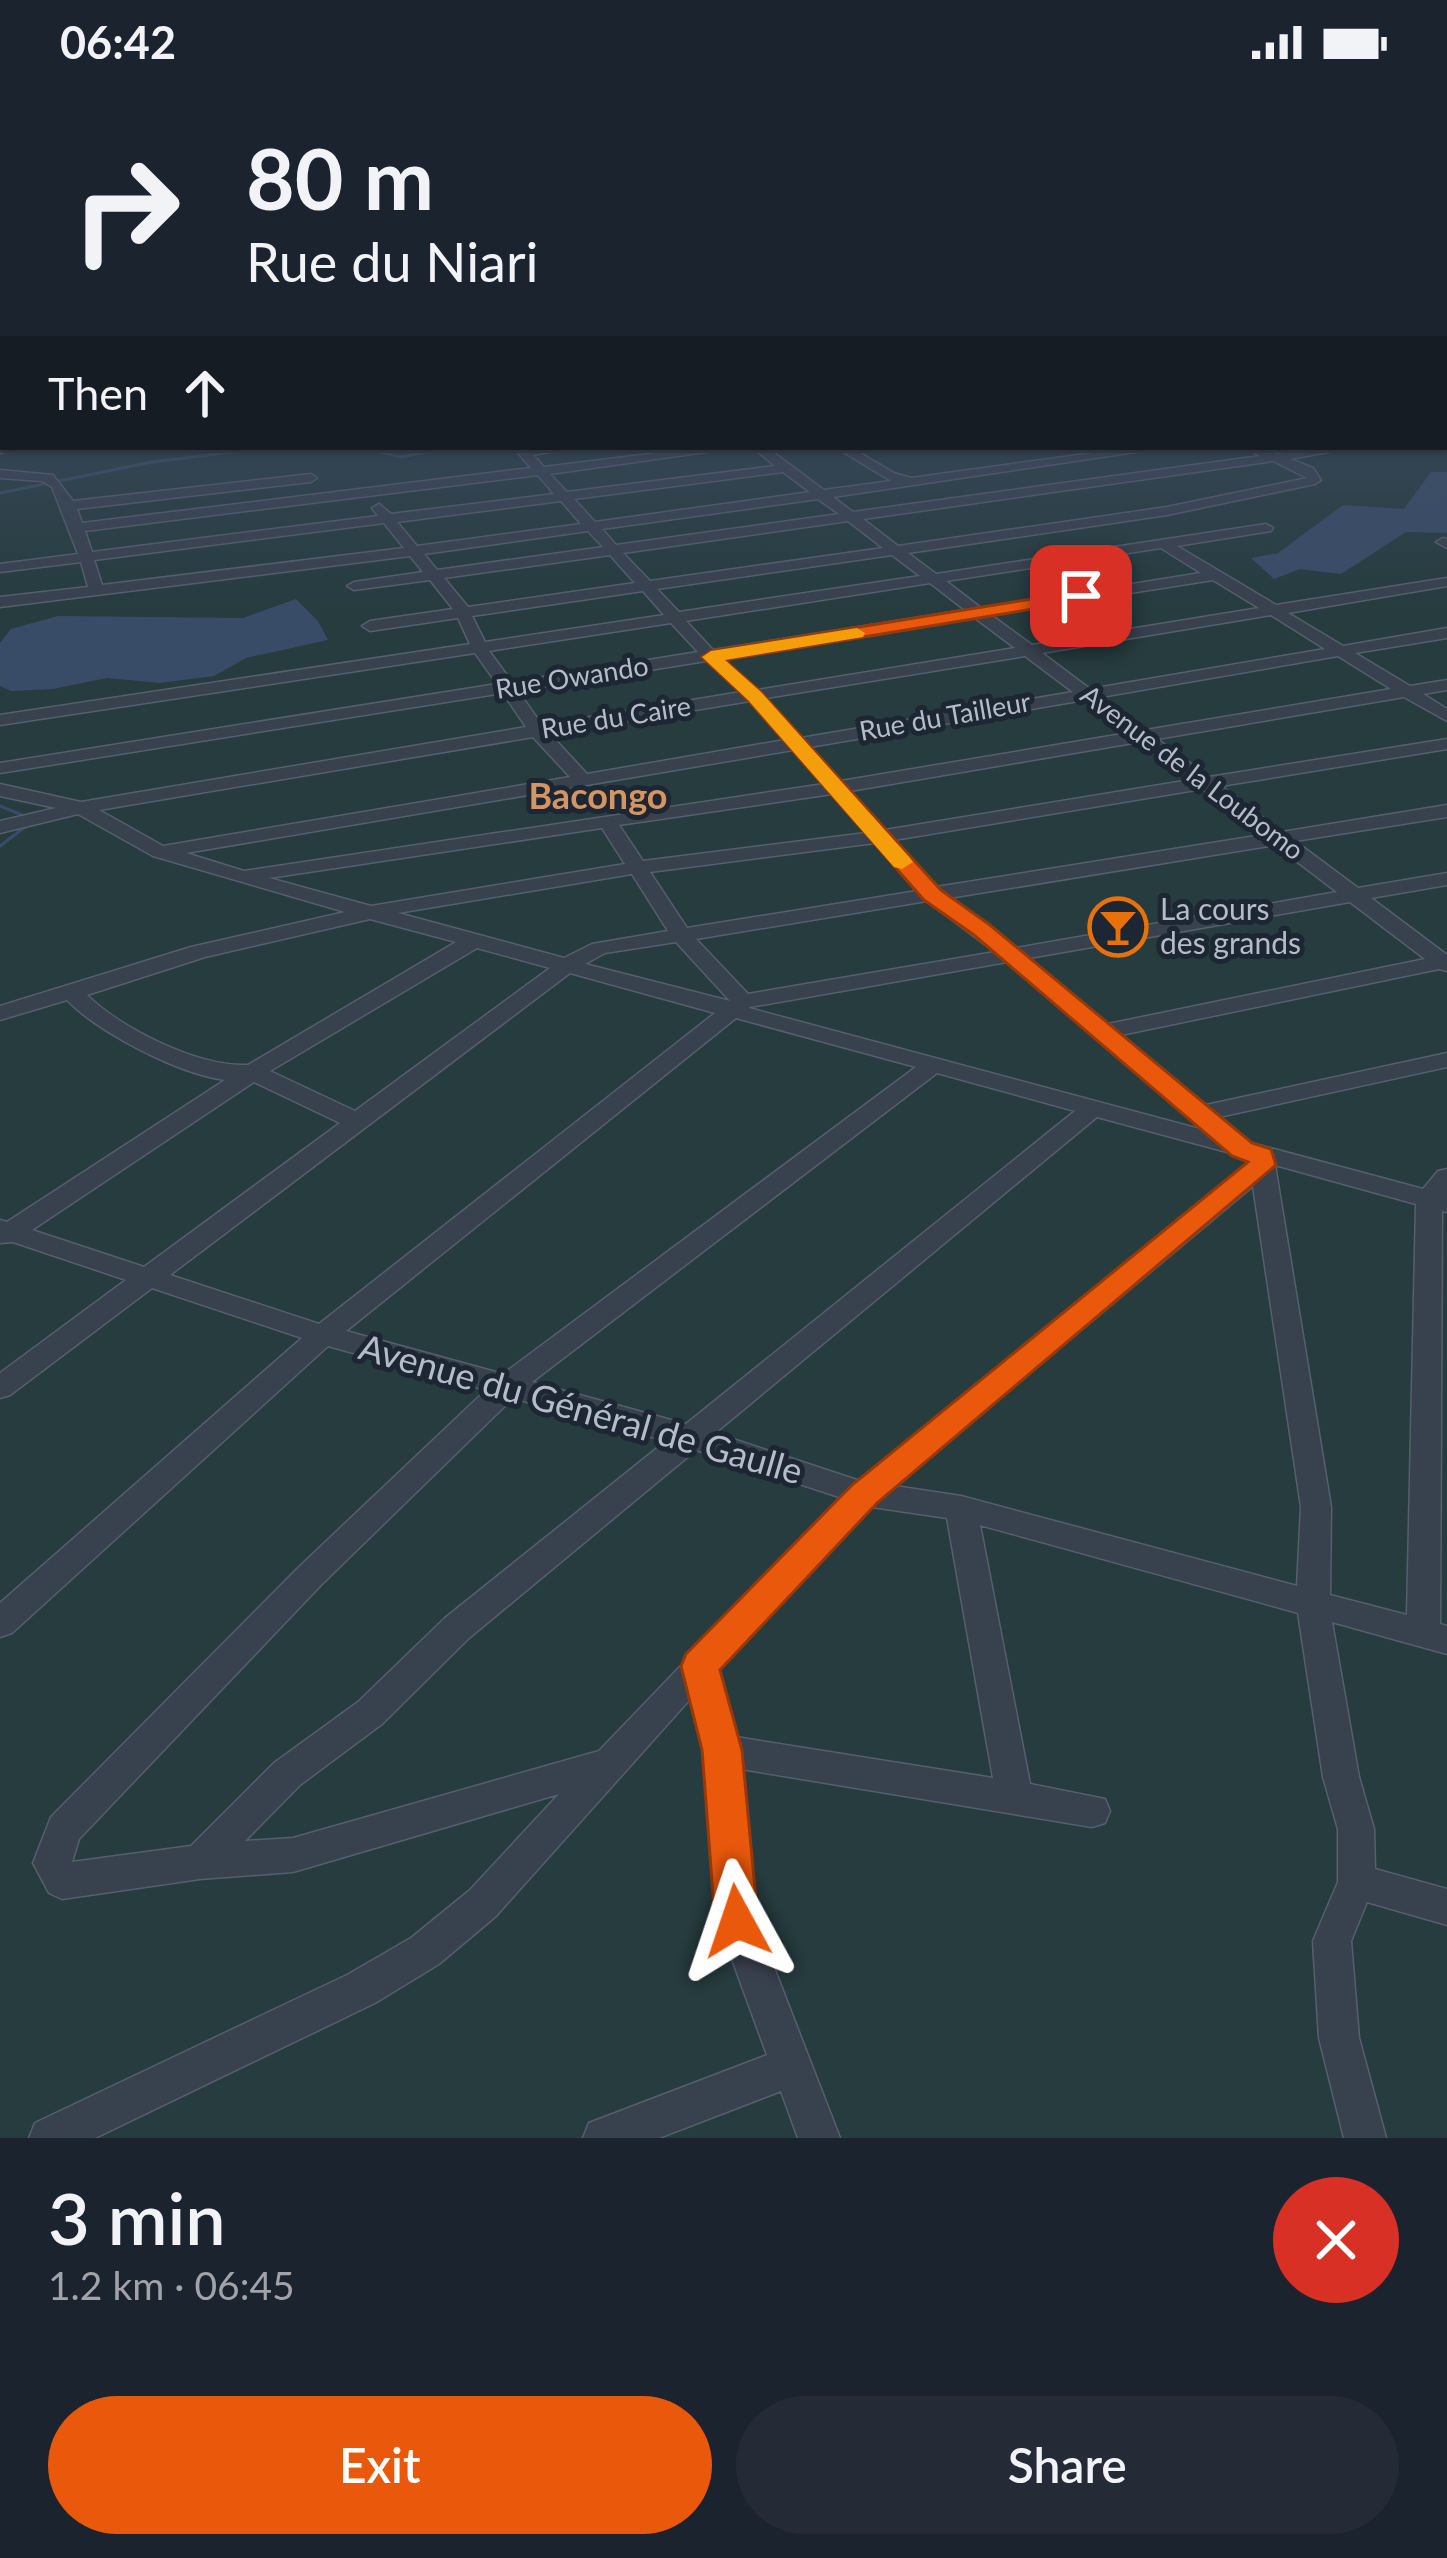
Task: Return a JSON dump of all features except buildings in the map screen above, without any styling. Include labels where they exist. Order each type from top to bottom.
[{"type":"street","points":[[522,450],[594,524],[644,586],[754,696],[932,895],[1255,1156],[1316,1508],[1312,1606],[1341,1777],[1356,1829],[1357,1882],[1332,1941],[1339,2038],[1365,2138]]},
{"type":"street","points":[[77,528],[712,450]]},
{"type":"street","name":"Avenue de la Loubomo","points":[[762,450],[900,546],[1446,960]]},
{"type":"street","points":[[846,450],[891,480]]},
{"type":"street","points":[[0,602],[413,551],[891,480],[1141,450]]},
{"type":"street","points":[[370,626],[1118,516],[1311,482],[1312,473],[1255,450]]},
{"type":"street","points":[[353,586],[1329,450]]},
{"type":"street","points":[[1006,455],[1118,516],[1447,716]]},
{"type":"street","points":[[0,568],[787,468]]},
{"type":"street","points":[[0,474],[51,481],[77,528],[97,592]]},
{"type":"street","points":[[67,506],[311,478]]},
{"type":"street","points":[[210,490],[249,572]]},
{"type":"street","points":[[367,492],[462,610],[481,650],[537,730],[582,779]]},
{"type":"street","points":[[0,720],[1266,528]]},
{"type":"street","name":"Rue Owando","points":[[0,769],[1216,575]]},
{"type":"street","name":"Rue du Caire","points":[[0,826],[537,730],[1447,582]]},
{"type":"street","name":"Rue du Tailleur","points":[[160,852],[1447,633]]},
{"type":"street","points":[[237,875],[608,824],[1447,686]]},
{"type":"street","points":[[0,1012],[199,952],[376,911],[635,868],[877,837],[1447,744]]},
{"type":"street","points":[[0,790],[81,808],[160,852],[237,875],[738,1006],[1255,1156],[1441,1193],[1435,1636]]},
{"type":"street","points":[[0,1388],[569,964],[598,948],[1447,811]]},
{"type":"street","points":[[608,824],[679,932],[738,1006]]},
{"type":"street","points":[[0,1623],[323,1335],[738,1006],[1447,879]]},
{"type":"street","points":[[4,1234],[253,1072],[475,940]]},
{"type":"street","points":[[1102,1032],[1446,960]]},
{"type":"street","points":[[82,986],[75,996],[100,1020],[221,1072],[253,1072],[356,1121]]},
{"type":"street","points":[[1198,1114],[1447,1060]]},
{"type":"street","points":[[609,1764],[292,1856],[200,1862],[62,1881],[52,1863],[64,1829],[310,1576],[510,1384],[935,1064]]},
{"type":"street","points":[[200,1862],[287,1774],[370,1713],[457,1628],[1093,1108]]},
{"type":"street","points":[[50,2138],[361,1990],[424,1951],[483,1903],[865,1494],[1255,1156]]},
{"type":"street","name":"Avenue du Général de Gaulle","points":[[4,1234],[323,1335],[689,1436],[865,1494],[961,1508],[1435,1636]]},
{"type":"street","points":[[961,1508],[1014,1795]]},
{"type":"street","points":[[700,1666],[722,1750],[737,1921],[819,2138]]},
{"type":"street","points":[[722,1750],[1092,1811]]},
{"type":"street","points":[[1357,1882],[1447,1907]]},
{"type":"street","points":[[604,2138],[793,2066]]},
{"type":"green space","points":[[0,450],[1447,450],[1447,2138],[0,2138]]},
{"type":"water","points":[[1431,472],[1447,472],[1447,533],[1406,532],[1341,574],[1300,569],[1274,579],[1251,558],[1278,553],[1343,505],[1404,509]]},
{"type":"water","points":[[296,599],[318,621],[328,640],[246,658],[214,676],[160,683],[107,678],[53,689],[11,691],[0,686],[0,643],[11,629],[58,616],[243,618]]},
{"type":"waterway","points":[[0,493],[152,462],[250,450]]},
{"type":"waterway","points":[[370,450],[402,457],[435,450]]},
{"type":"waterway","points":[[0,806],[27,817],[29,824],[0,846]]},
{"type":"slow traffic","points":[[857,633],[711,657],[754,696],[902,862]]},
{"type":"place","name":"La cours des grands","points":[[1118,927]]},
{"type":"district","name":"Bacongo","points":[[598,796]]},
{"type":"route","points":[[737,1921],[722,1750],[700,1666],[865,1494],[1262,1165],[1261,1155],[1242,1150],[982,930],[932,895],[754,696],[711,657],[1081,596]]}]
